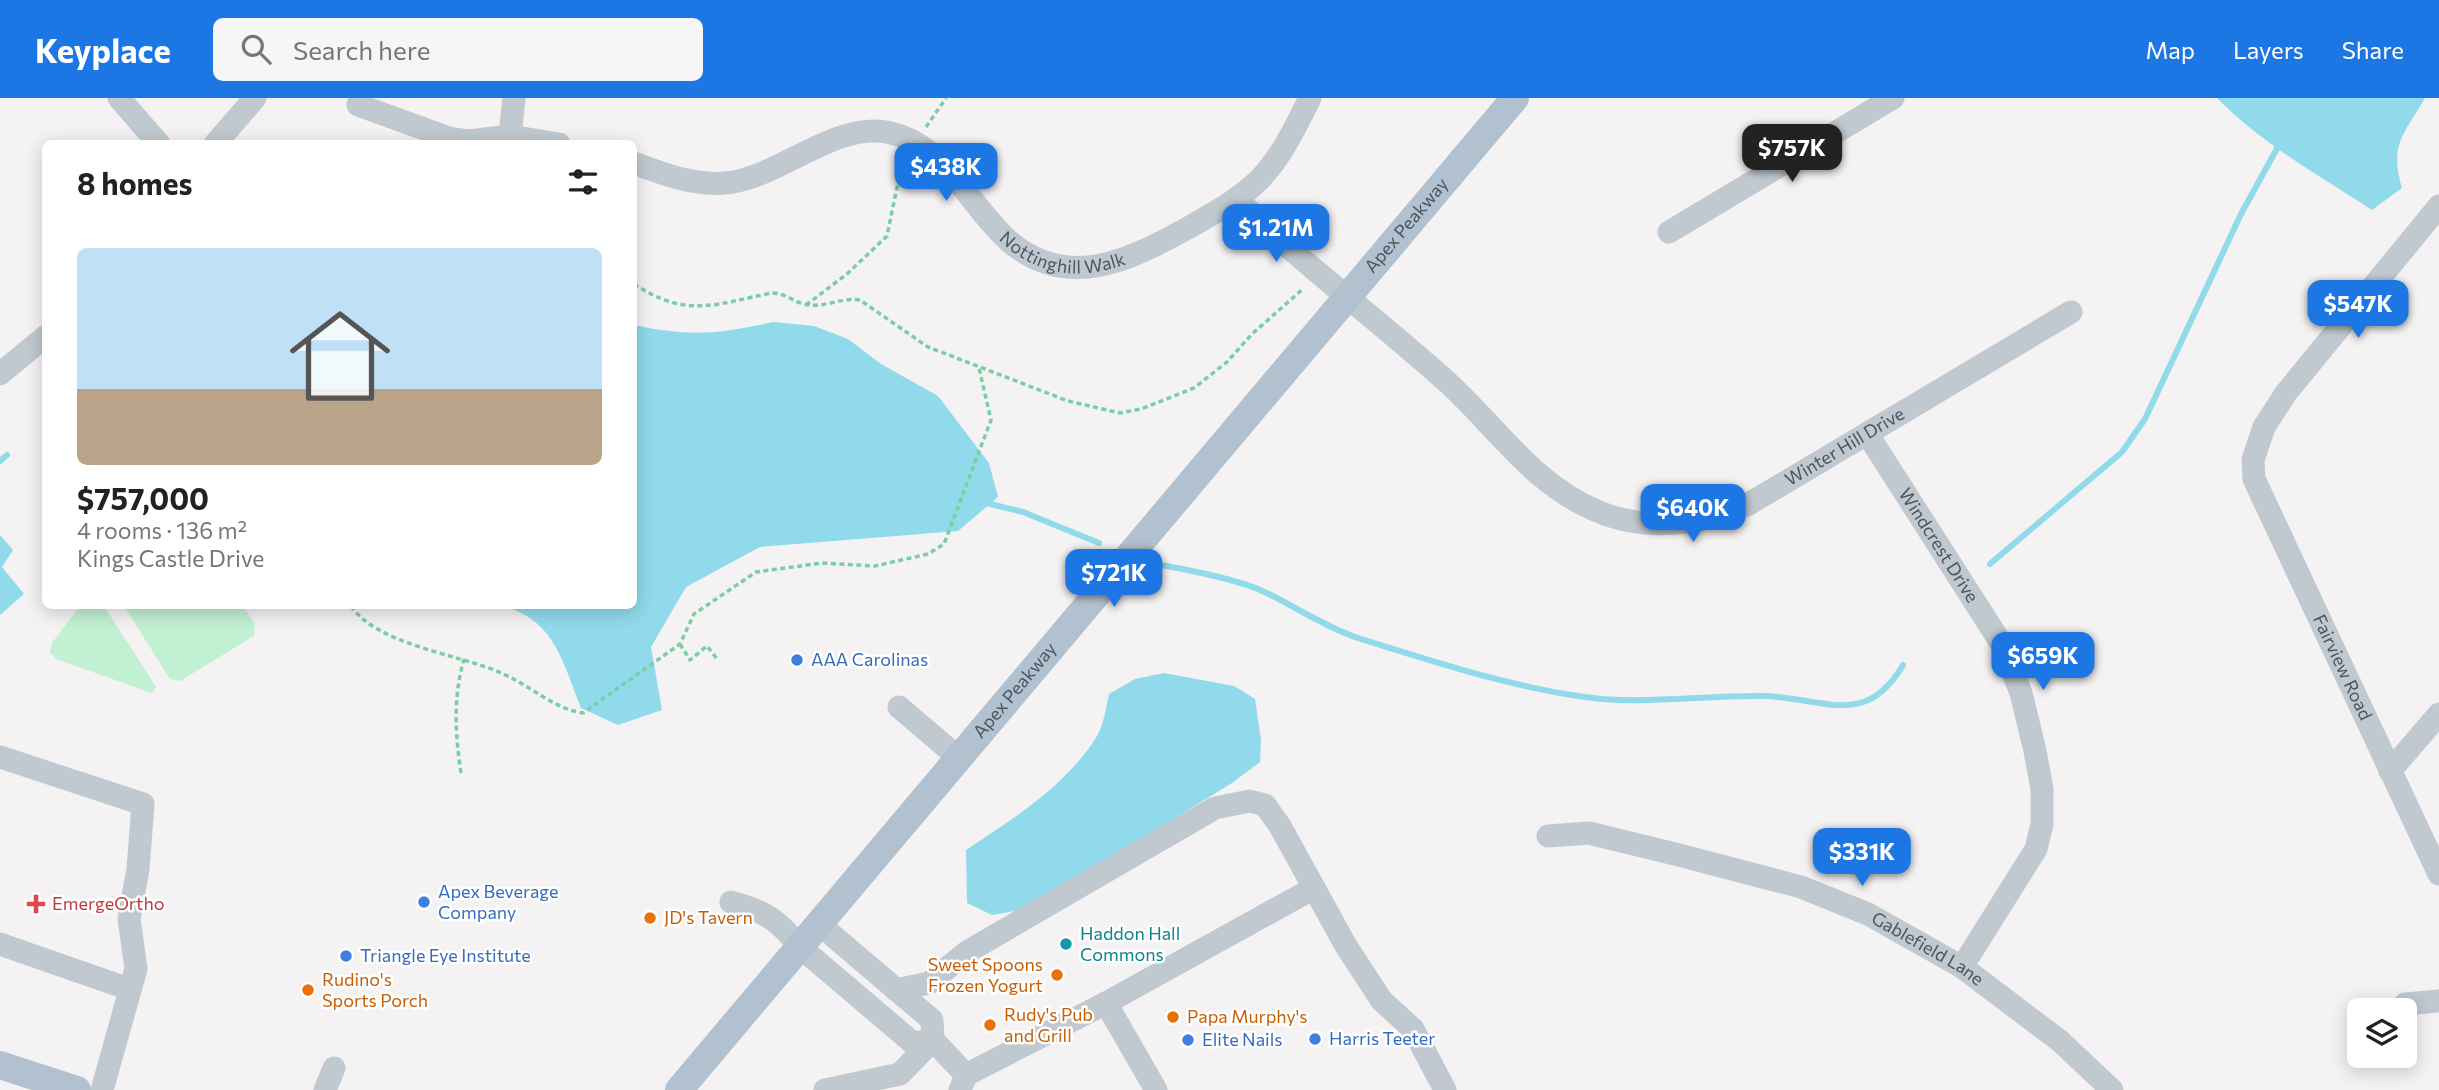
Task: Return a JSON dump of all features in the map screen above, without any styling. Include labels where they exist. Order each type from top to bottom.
[{"type":"main road","name":"Apex Peakway","points":[[678,1090],[960,758],[1346,295],[1515,98]]},
{"type":"main road","points":[[0,1065],[77,1090]]},
{"type":"street","points":[[119,98],[156,140]]},
{"type":"street","points":[[218,140],[255,98]]},
{"type":"street","points":[[510,136],[514,98]]},
{"type":"street","name":"Nottinghill Walk","points":[[637,164],[707,184],[729,183],[855,134],[884,131],[913,142],[939,159],[1011,242],[1034,257],[1059,265],[1089,268],[1119,263],[1237,199],[1273,164],[1310,98]]},
{"type":"street","points":[[1669,232],[1893,98]]},
{"type":"street","points":[[358,105],[449,138],[462,140]]},
{"type":"street","points":[[477,140],[510,136],[534,140]]},
{"type":"street","name":"Winter Hill Drive","points":[[1237,199],[1472,406],[1531,470],[1560,492],[1612,516],[1639,522],[1692,522],[1725,515],[1747,505],[2071,312]]},
{"type":"street","name":"Fairview Road","points":[[2439,206],[2286,393],[2264,427],[2253,460],[2254,479],[2439,874]]},
{"type":"street","points":[[0,374],[42,339]]},
{"type":"street","name":"Windcrest Drive","points":[[1868,435],[2001,643],[2021,693],[2040,776],[2042,824],[2036,849],[1962,967]]},
{"type":"street","points":[[899,707],[960,758]]},
{"type":"street","points":[[2390,772],[2439,714]]},
{"type":"street","points":[[0,757],[143,804],[138,870],[129,919],[136,969],[102,1090]]},
{"type":"street","points":[[897,990],[929,984],[967,952],[1215,808],[1250,800],[1265,805],[1280,826],[1382,1001],[1413,1029],[1445,1090]]},
{"type":"street","name":"Gablefield Lane","points":[[1548,836],[1589,833],[1789,883],[1868,914],[1962,967],[2060,1041],[2112,1090]]},
{"type":"street","points":[[819,924],[932,1020],[933,1040],[963,1083],[1314,888]]},
{"type":"street","points":[[731,902],[762,911],[784,928],[800,947],[913,1043],[933,1040]]},
{"type":"street","points":[[0,944],[129,989]]},
{"type":"street","points":[[2417,1002],[2439,1001]]},
{"type":"street","points":[[1107,1003],[1156,1090]]},
{"type":"street","points":[[825,1090],[900,1082],[933,1040]]},
{"type":"street","points":[[325,1090],[334,1068]]},
{"type":"path","points":[[806,305],[847,274],[887,236],[902,160],[946,98]]},
{"type":"path","points":[[637,286],[656,299],[689,307],[772,293],[782,293],[806,305],[848,298],[860,300],[928,347],[1068,401],[1121,414],[1194,388],[1227,362],[1252,334],[1311,282]]},
{"type":"path","points":[[354,609],[371,626],[503,674],[563,709],[583,713],[680,644],[694,614],[756,572],[822,563],[875,566],[928,554],[944,544],[991,420],[979,368]]},
{"type":"path","points":[[680,644],[690,660],[707,646],[717,659]]},
{"type":"path","points":[[461,773],[456,739],[456,690],[464,659]]},
{"type":"green space","points":[[78,609],[106,609],[156,687],[152,693],[56,659],[50,652],[52,643]]},
{"type":"green space","points":[[126,609],[245,609],[255,624],[254,636],[180,681],[170,679]]},
{"type":"water","points":[[2217,98],[2425,98],[2405,131],[2398,150],[2398,173],[2402,188],[2372,210],[2272,144],[2234,115]]},
{"type":"water","points":[[773,322],[814,326],[848,339],[881,364],[938,396],[989,463],[998,497],[958,531],[760,547],[686,587],[651,647],[662,710],[618,725],[581,708],[555,645],[535,622],[511,609],[637,609],[637,325],[688,332],[736,329]]},
{"type":"water","points":[[0,535],[13,550],[2,567],[24,594],[0,615]]},
{"type":"water","points":[[1164,673],[1234,686],[1255,699],[1261,740],[1260,762],[1232,783],[1027,909],[992,915],[967,903],[966,850],[1038,800],[1085,754],[1099,731],[1109,694],[1135,679]]},
{"type":"waterway","points":[[1990,564],[2122,452],[2145,419],[2241,214],[2280,143]]},
{"type":"waterway","points":[[0,461],[7,455]]},
{"type":"waterway","points":[[982,502],[1023,512],[1099,543]]},
{"type":"waterway","points":[[1150,563],[1247,585],[1345,633],[1412,655],[1495,679],[1578,696],[1624,700],[1763,696],[1823,704],[1858,704],[1873,697],[1888,685],[1903,665]]},
{"type":"place","name":"AAA Carolinas","points":[[797,660]]},
{"type":"place","name":"Apex Beverage Company","points":[[424,902]]},
{"type":"place","name":"EmergeOrtho","points":[[36,904]]},
{"type":"place","name":"JD's Tavern","points":[[650,918]]},
{"type":"place","name":"Haddon Hall Commons","points":[[1066,944]]},
{"type":"place","name":"Triangle Eye Institute","points":[[346,956]]},
{"type":"place","name":"Sweet Spoons Frozen Yogurt","points":[[1057,975]]},
{"type":"place","name":"Rudino's Sports Porch","points":[[308,990]]},
{"type":"place","name":"Papa Murphy's","points":[[1173,1017]]},
{"type":"place","name":"Rudy's Pub and Grill","points":[[990,1025]]},
{"type":"place","name":"Harris Teeter","points":[[1315,1039]]},
{"type":"place","name":"Elite Nails","points":[[1188,1040]]}]
